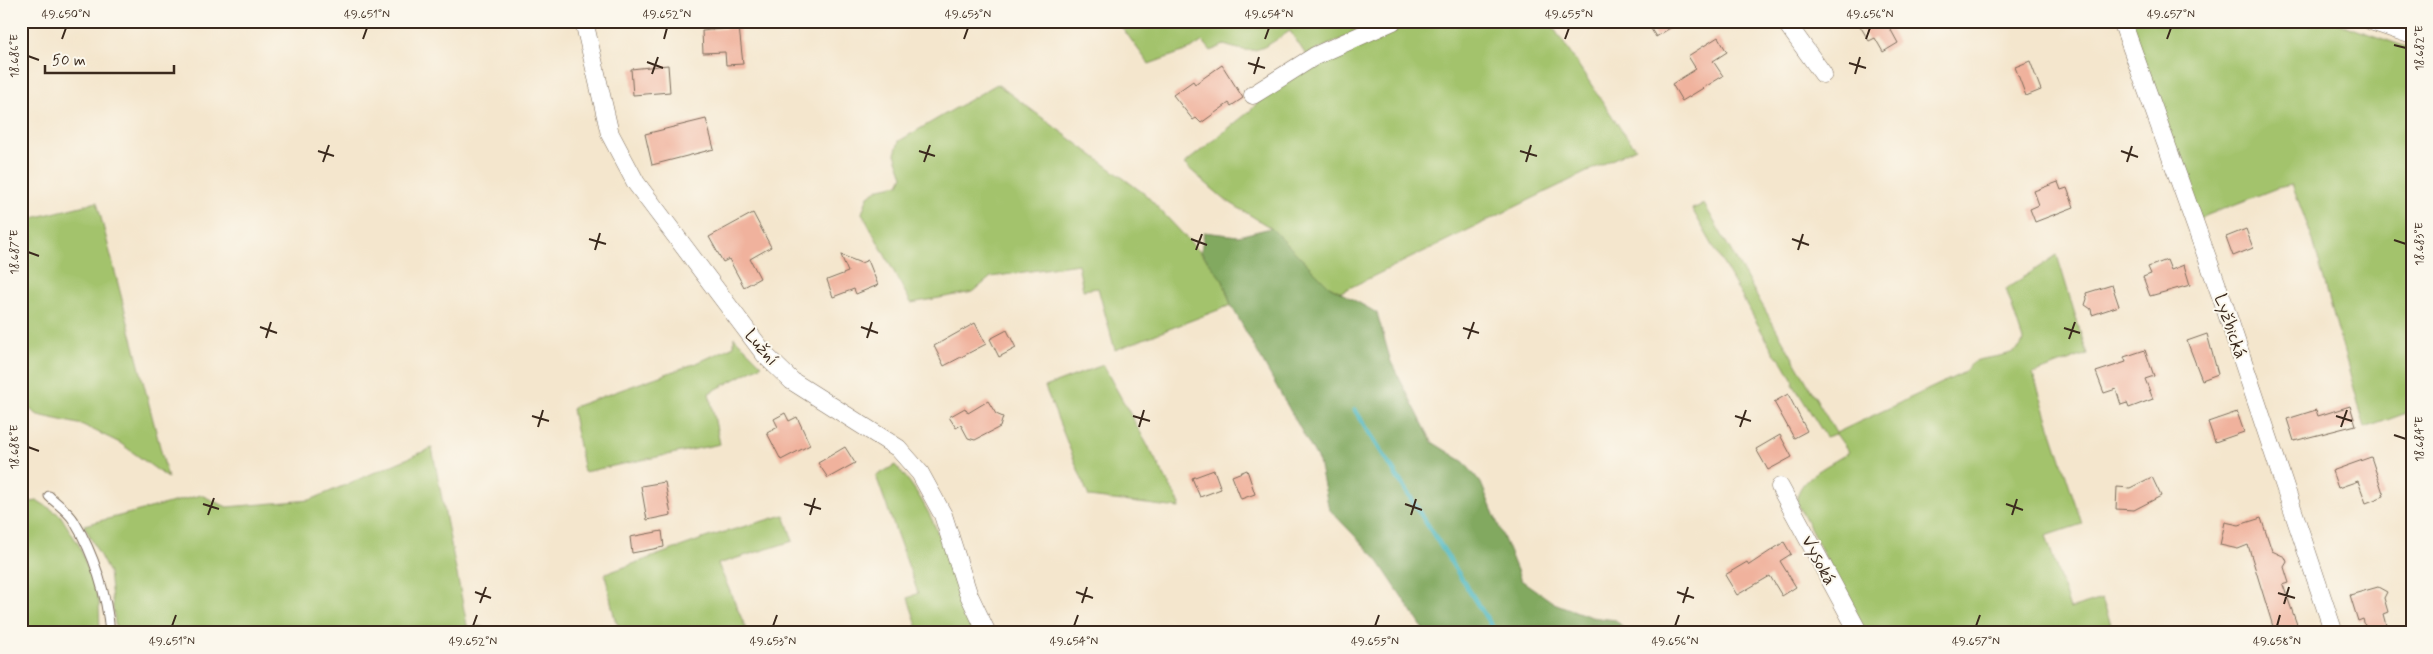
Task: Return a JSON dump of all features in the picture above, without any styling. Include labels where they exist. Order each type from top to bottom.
[{"type":"street","name":"Lužní","points":[[584,21],[610,134],[636,183],[766,356],[792,381],[898,448],[920,473],[942,515],[968,593],[987,633]]},
{"type":"street","points":[[1253,95],[1315,56],[1393,21]]},
{"type":"street","points":[[1785,21],[1822,74]]},
{"type":"street","name":"Lyžbická","points":[[2122,21],[2222,299],[2334,633]]},
{"type":"street","points":[[2371,21],[2412,36]]},
{"type":"street","name":"Vysoká","points":[[1780,487],[1859,633]]},
{"type":"lane","points":[[49,496],[74,520],[89,552],[108,606],[110,633]]},
{"type":"green space","points":[[1117,21],[1382,21],[1306,55],[1290,31],[1259,49],[1245,50],[1224,45],[1211,51],[1203,41],[1191,49],[1149,64]]},
{"type":"green space","points":[[1407,21],[1549,21],[1622,131],[1636,148],[1341,292],[1329,286],[1271,228],[1224,199],[1184,164],[1250,111],[1258,102],[1314,64]]},
{"type":"green space","points":[[2129,21],[2332,21],[2412,49],[2412,411],[2365,428],[2312,237],[2292,185],[2277,188],[2200,218]]},
{"type":"green space","points":[[997,84],[1146,195],[1215,268],[1223,281],[1231,305],[1115,350],[1098,288],[1083,290],[1078,264],[991,277],[973,292],[911,303],[862,213],[868,196],[880,188],[899,184],[903,176],[895,154],[899,141]]},
{"type":"green space","points":[[97,202],[168,478],[120,443],[83,425],[38,415],[21,403],[21,221]]},
{"type":"green space","points":[[1704,204],[1836,433],[1963,373],[1976,361],[2005,355],[2017,350],[2023,340],[2006,289],[2057,255],[2087,354],[2033,374],[2082,524],[2046,536],[2070,609],[2102,599],[2111,624],[2098,629],[2099,633],[1864,633],[1797,502],[1798,493],[1802,485],[1809,478],[1849,452],[1836,434],[1826,437],[1793,384],[1794,382],[1784,364],[1774,353],[1692,209]]},
{"type":"green space","points":[[1271,228],[1329,286],[1377,313],[1391,362],[1432,442],[1464,462],[1481,483],[1521,580],[1554,603],[1591,617],[1616,620],[1628,633],[1423,633],[1422,627],[1376,558],[1329,509],[1319,462],[1231,305],[1223,281],[1201,252],[1204,232],[1238,236]]},
{"type":"green space","points":[[734,337],[762,365],[709,393],[720,444],[584,472],[572,409],[699,362],[734,346]]},
{"type":"green space","points":[[1103,365],[1180,504],[1179,508],[1089,497],[1045,387]]},
{"type":"green space","points":[[432,448],[468,630],[479,626],[498,633],[116,633],[109,573],[84,525],[201,495],[227,507],[310,500]]},
{"type":"green space","points":[[895,465],[923,502],[943,544],[974,633],[919,632],[908,598],[918,593],[876,476]]},
{"type":"green space","points":[[38,501],[60,515],[80,547],[99,602],[100,633],[21,633],[21,503]]},
{"type":"green space","points":[[784,515],[793,541],[718,564],[748,633],[624,633],[615,620],[605,574],[708,537]]},
{"type":"building","points":[[1646,21],[1681,21],[1656,37]]},
{"type":"building","points":[[1857,21],[1886,21],[1898,43],[1883,52],[1875,38],[1869,41]]},
{"type":"building","points":[[739,27],[743,64],[726,65],[725,52],[703,53],[702,31]]},
{"type":"building","points":[[1718,37],[1727,52],[1713,61],[1723,76],[1682,101],[1672,84],[1696,69],[1688,56]]},
{"type":"building","points":[[2030,61],[2041,90],[2026,96],[2015,67]]},
{"type":"building","points":[[668,65],[670,92],[633,95],[631,69]]},
{"type":"building","points":[[1222,65],[1243,98],[1231,106],[1229,103],[1201,123],[1196,118],[1193,120],[1173,95],[1193,81],[1195,84]]},
{"type":"building","points":[[706,119],[714,149],[652,165],[645,134]]},
{"type":"building","points":[[2058,182],[2061,190],[2067,188],[2074,207],[2035,222],[2030,209],[2039,205],[2034,191]]},
{"type":"building","points":[[753,213],[771,247],[750,259],[760,278],[744,287],[729,259],[723,262],[709,237]]},
{"type":"building","points":[[2246,229],[2253,248],[2233,256],[2226,237]]},
{"type":"building","points":[[841,255],[861,263],[868,260],[878,285],[856,294],[854,289],[833,297],[827,280],[848,272]]},
{"type":"building","points":[[2167,260],[2171,270],[2184,265],[2190,285],[2150,296],[2143,277],[2151,274],[2148,267]]},
{"type":"building","points":[[2112,285],[2119,306],[2092,315],[2091,309],[2085,305],[2086,293]]},
{"type":"building","points":[[975,323],[986,344],[944,366],[934,346]]},
{"type":"building","points":[[1007,330],[1016,348],[999,357],[990,339]]},
{"type":"building","points":[[2207,334],[2218,374],[2202,380],[2187,341]]},
{"type":"building","points":[[2145,350],[2154,376],[2145,379],[2153,399],[2129,408],[2127,403],[2121,405],[2116,389],[2104,393],[2096,372],[2126,362],[2124,357]]},
{"type":"building","points":[[1788,394],[1807,431],[1794,438],[1774,402]]},
{"type":"building","points":[[988,401],[996,414],[1003,417],[1000,427],[975,440],[968,438],[961,425],[956,428],[949,417],[965,408],[968,413]]},
{"type":"building","points":[[2350,406],[2356,425],[2294,441],[2287,419],[2316,410],[2318,416]]},
{"type":"building","points":[[2237,412],[2244,432],[2215,442],[2208,422]]},
{"type":"building","points":[[785,413],[789,421],[797,417],[810,445],[781,460],[767,433],[778,427],[774,419]]},
{"type":"building","points":[[1780,435],[1792,457],[1768,470],[1756,449]]},
{"type":"building","points":[[845,447],[855,463],[828,478],[818,463]]},
{"type":"building","points":[[2371,457],[2384,496],[2366,503],[2358,481],[2338,488],[2332,471]]},
{"type":"building","points":[[1214,470],[1221,489],[1200,497],[1192,478]]},
{"type":"building","points":[[1247,470],[1255,494],[1241,499],[1232,476]]},
{"type":"building","points":[[2152,477],[2161,496],[2134,510],[2116,509],[2117,487],[2130,488]]},
{"type":"building","points":[[665,482],[671,515],[647,520],[641,486]]},
{"type":"building","points":[[2261,518],[2272,551],[2285,557],[2287,562],[2284,567],[2289,583],[2283,585],[2300,633],[2275,633],[2248,545],[2238,549],[2220,545],[2225,522],[2239,525]]},
{"type":"building","points":[[662,531],[664,547],[632,553],[630,537]]},
{"type":"building","points":[[1784,542],[1791,554],[1780,561],[1796,587],[1782,596],[1770,576],[1737,595],[1725,575],[1747,562],[1749,565]]},
{"type":"building","points":[[2378,587],[2387,592],[2384,598],[2388,612],[2383,614],[2388,633],[2367,633],[2363,619],[2358,621],[2350,595]]},
{"type":"waterway","points":[[1355,410],[1496,633]]}]
